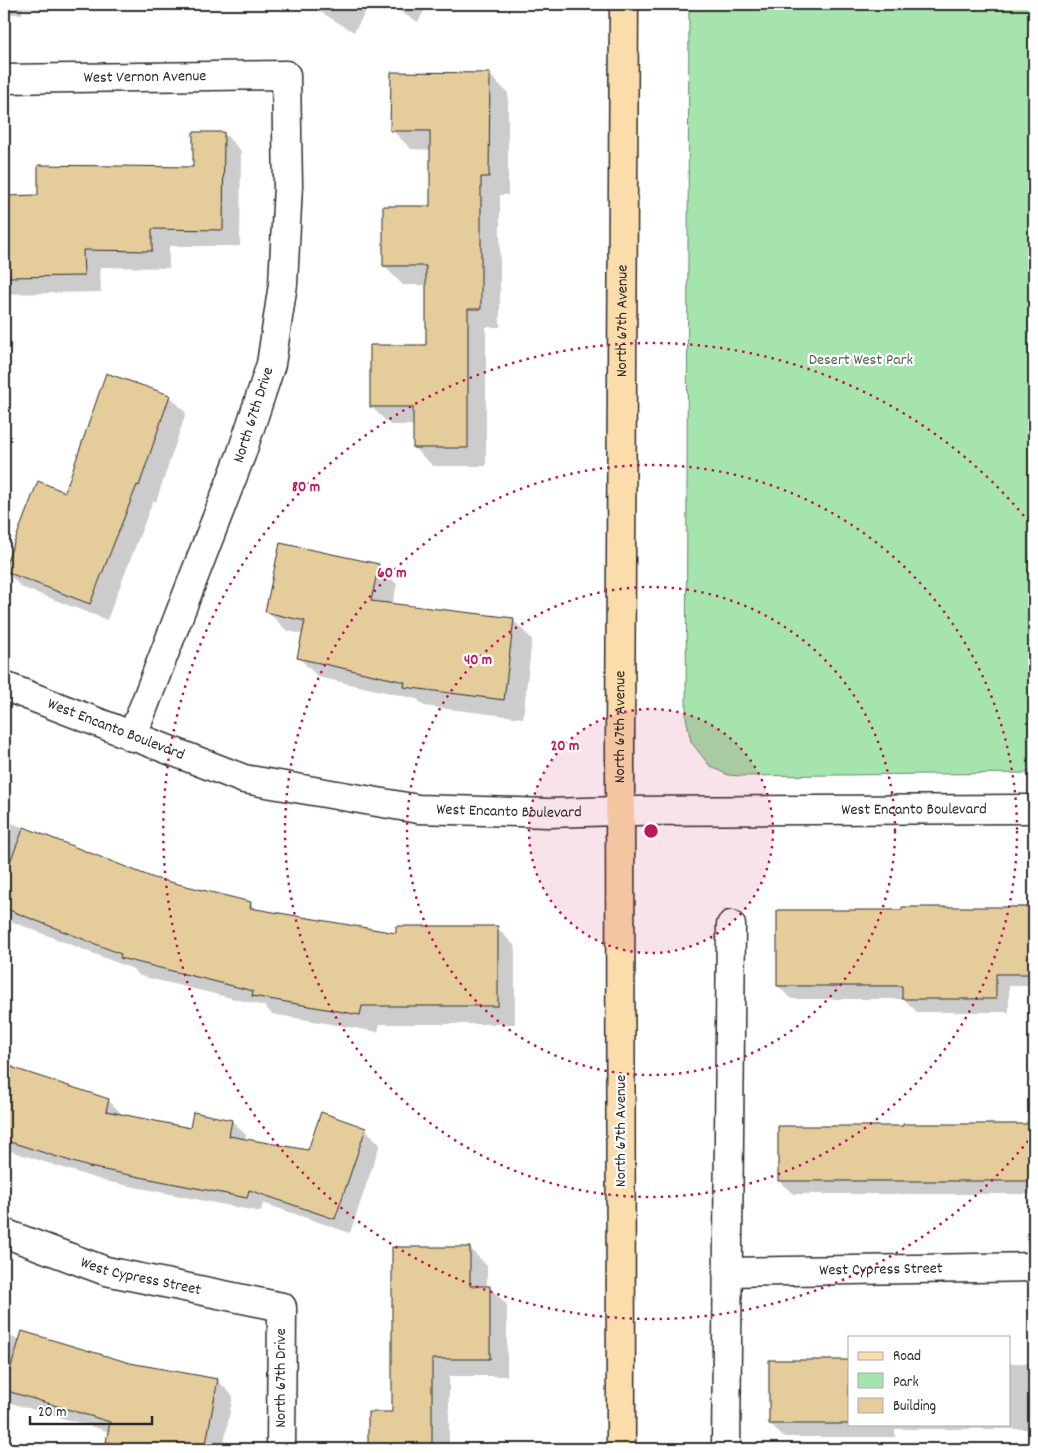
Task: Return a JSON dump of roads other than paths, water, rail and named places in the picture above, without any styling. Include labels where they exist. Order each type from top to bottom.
[{"type":"main road","name":"North 67th Avenue","points":[[621,1449],[620,811],[624,4]]},
{"type":"street","name":"West Vernon Avenue","points":[[4,79],[286,75]]},
{"type":"street","name":"North 67th Drive","points":[[132,737],[241,456],[271,364],[283,284],[288,186],[286,75]]},
{"type":"street","name":"West Encanto Boulevard","points":[[4,686],[244,779],[418,809],[545,813],[1034,808]]},
{"type":"street","points":[[726,1449],[731,925]]},
{"type":"street","name":"West Cypress Street","points":[[4,1233],[106,1270],[282,1307]]},
{"type":"street","name":"West Cypress Street","points":[[727,1272],[1034,1266]]},
{"type":"street","name":"North 67th Drive","points":[[281,1449],[282,1307]]},
{"type":"park label","name":"Desert West Park","points":[[861,360]]}]
